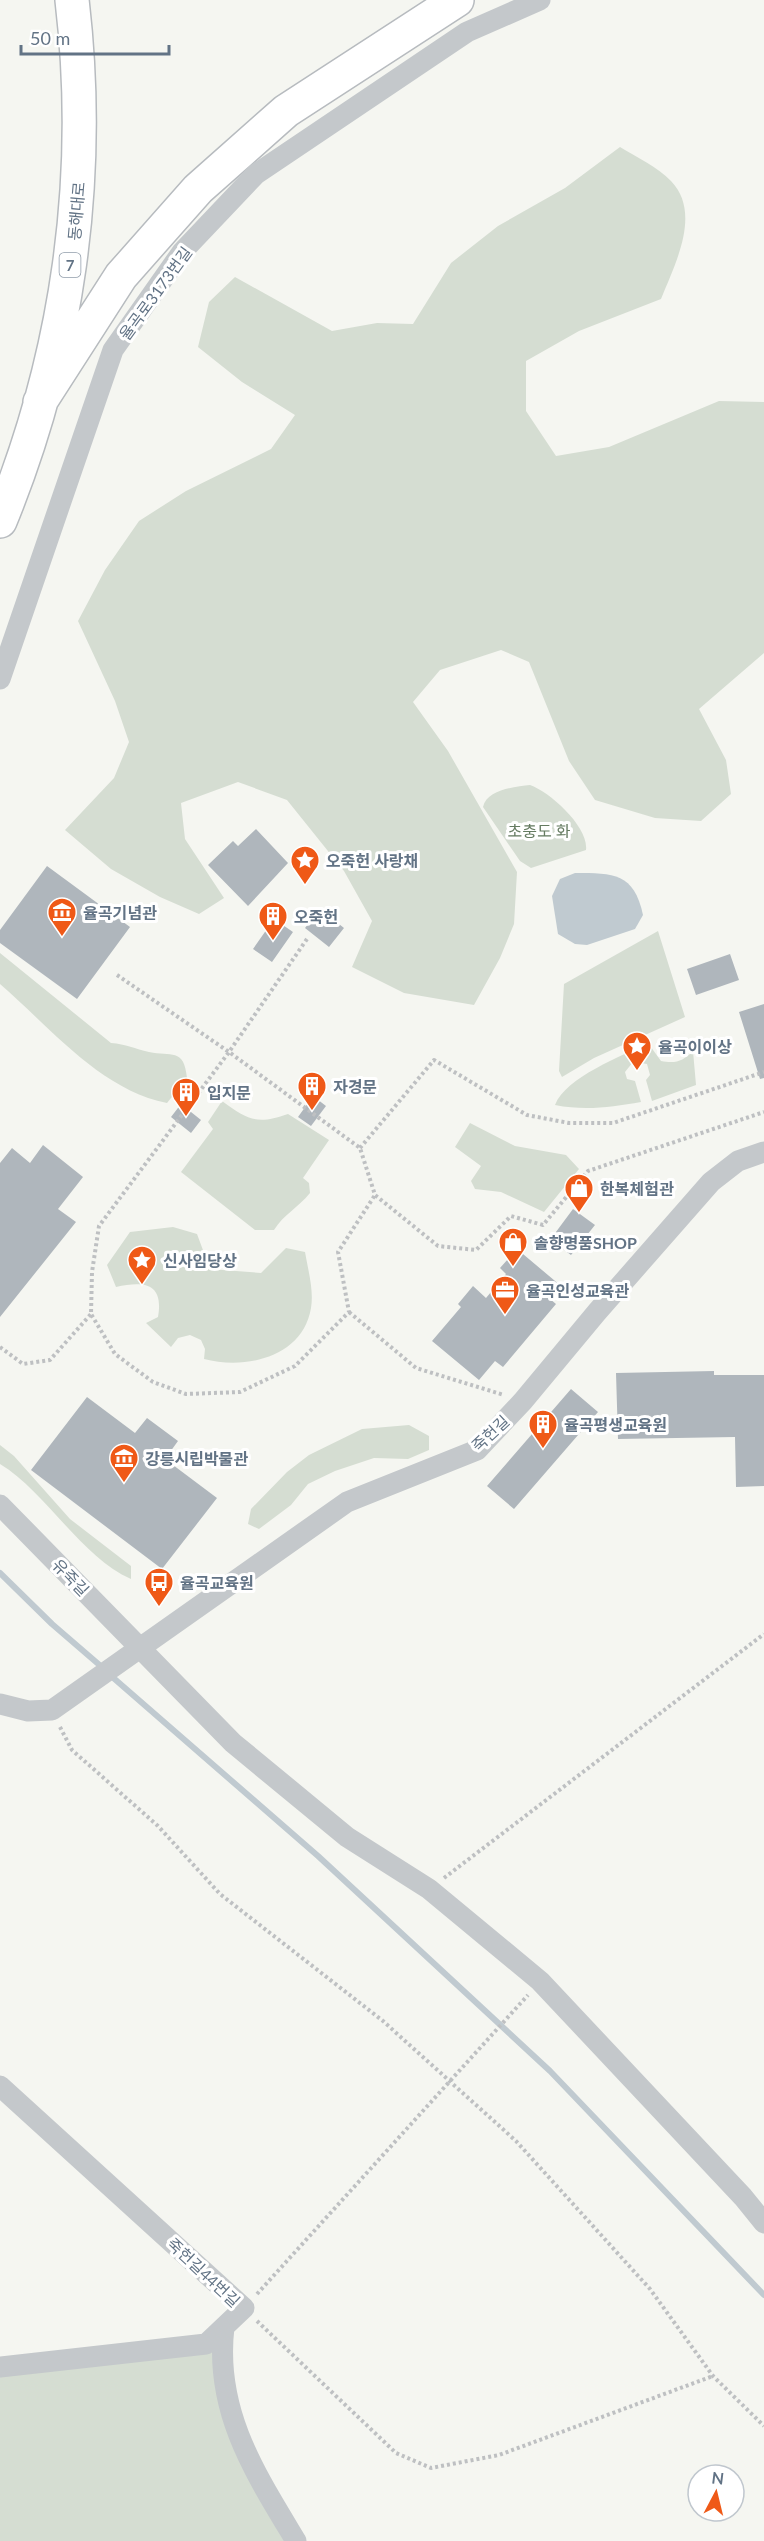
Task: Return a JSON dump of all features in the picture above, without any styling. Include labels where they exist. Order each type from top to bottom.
[{"type":"main road","name":"동해대로","points":[[0,463],[32,361],[46,296],[53,235],[58,174],[59,107],[50,0]]},
{"type":"main road","name":"동해대로","points":[[0,521],[15,484],[40,402],[58,332],[75,235],[81,111],[72,0]]},
{"type":"main road","points":[[40,402],[120,276],[198,189],[286,111],[457,0]]},
{"type":"street","name":"율곡로3173번길","points":[[0,679],[113,350],[182,252],[256,174],[467,32],[540,0]]},
{"type":"street","name":"죽헌길","points":[[52,1710],[347,1502],[477,1450],[523,1401],[597,1312],[711,1182],[738,1161],[764,1152]]},
{"type":"street","name":"유죽길","points":[[0,1505],[134,1654],[233,1743],[347,1837],[429,1889],[540,1981],[743,2197],[764,2223]]},
{"type":"street","points":[[0,1704],[27,1711],[52,1710]]},
{"type":"street","name":"죽헌길44번길","points":[[0,2086],[244,2308],[206,2344],[0,2367]]},
{"type":"street","points":[[224,2327],[221,2351],[230,2414],[261,2483],[296,2541]]},
{"type":"path","points":[[307,939],[229,1052],[99,1226],[92,1272],[91,1314],[115,1354],[153,1382],[186,1394],[240,1392],[295,1366],[349,1312]]},
{"type":"path","points":[[117,975],[229,1052],[360,1148],[375,1195],[438,1245],[476,1250],[511,1216],[543,1225],[588,1171],[764,1112]]},
{"type":"path","points":[[360,1148],[434,1060],[527,1115],[569,1123],[613,1123],[764,1072]]},
{"type":"path","points":[[375,1195],[338,1252],[349,1312],[416,1368],[523,1401]]},
{"type":"path","points":[[0,1347],[22,1364],[50,1360],[91,1314]]},
{"type":"path","points":[[429,1889],[764,1634]]},
{"type":"path","points":[[52,1710],[72,1749],[158,1826],[220,1894],[383,2022],[516,2141],[650,2289],[713,2376],[764,2426]]},
{"type":"path","points":[[540,1981],[244,2308],[396,2452],[431,2468],[499,2456],[713,2376]]},
{"type":"green space","points":[[620,147],[660,171],[680,194],[685,223],[683,239],[673,270],[661,299],[579,331],[526,361],[526,411],[556,456],[609,447],[719,401],[764,402],[764,653],[699,709],[726,760],[731,794],[701,821],[655,818],[595,800],[569,761],[529,662],[501,650],[440,670],[413,702],[448,751],[517,872],[514,924],[500,958],[474,1005],[404,993],[352,967],[372,921],[344,871],[287,800],[238,782],[181,803],[185,839],[224,898],[199,914],[160,897],[111,869],[65,830],[114,778],[129,742],[115,701],[78,621],[105,570],[139,521],[186,491],[271,449],[295,415],[242,382],[198,347],[209,302],[235,277],[332,331],[377,323],[413,324],[451,263],[498,226],[565,188]]},
{"type":"green space","name":"초충도 화","points":[[530,785],[548,795],[575,821],[585,841],[586,850],[531,868],[520,861],[483,807],[490,796],[496,793]]},
{"type":"green space","points":[[658,931],[685,1017],[594,1058],[562,1077],[559,1071],[564,984]]},
{"type":"green space","points":[[0,953],[111,1043],[149,1052],[175,1055],[183,1062],[187,1078],[167,1103],[143,1096],[98,1071],[0,984]]},
{"type":"green space","points":[[648,1043],[661,1061],[679,1061],[693,1051],[696,1085],[652,1101],[646,1080],[650,1075],[647,1064],[633,1062],[625,1072],[627,1079],[635,1081],[641,1102],[588,1108],[555,1105],[561,1095],[582,1077]]},
{"type":"green space","points":[[222,1101],[239,1113],[253,1119],[268,1119],[288,1114],[329,1140],[303,1178],[309,1183],[310,1193],[274,1230],[255,1230],[181,1172],[213,1129],[208,1122]]},
{"type":"green space","points":[[470,1123],[515,1146],[566,1155],[579,1169],[544,1212],[501,1192],[475,1189],[471,1181],[481,1166],[455,1147]]},
{"type":"green space","points":[[173,1227],[197,1234],[210,1269],[261,1273],[286,1248],[305,1252],[312,1301],[306,1325],[297,1338],[285,1349],[270,1356],[237,1363],[204,1359],[205,1349],[201,1340],[190,1335],[178,1338],[171,1347],[146,1323],[158,1317],[158,1297],[155,1291],[150,1287],[135,1284],[116,1287],[107,1265],[130,1232]]},
{"type":"green space","points":[[409,1425],[429,1436],[429,1450],[408,1459],[374,1458],[335,1471],[308,1484],[291,1505],[259,1529],[248,1524],[251,1509],[287,1472],[309,1455],[362,1429]]},
{"type":"green space","points":[[0,1445],[14,1456],[70,1519],[131,1566],[131,1579],[96,1556],[33,1491],[0,1464]]},
{"type":"green space","points":[[211,2350],[218,2358],[289,2541],[0,2541],[0,2372]]},
{"type":"shaded area","points":[[575,873],[611,875],[628,883],[639,901],[643,915],[635,929],[587,945],[575,944],[558,934],[552,896],[560,879]]},
{"type":"building","points":[[256,829],[288,863],[248,906],[208,865],[233,841],[238,846]]},
{"type":"building","name":"율곡기념관","points":[[47,866],[130,927],[77,999],[0,943],[0,930]]},
{"type":"building","points":[[320,909],[344,928],[329,947],[305,928]]},
{"type":"building","name":"오죽헌","points":[[274,919],[293,932],[272,962],[253,949]]},
{"type":"building","points":[[730,954],[739,980],[696,995],[687,969]]},
{"type":"building","points":[[764,1004],[764,1078],[760,1079],[739,1012]]},
{"type":"building","name":"자경문","points":[[313,1096],[326,1106],[311,1126],[298,1117]]},
{"type":"building","name":"입지문","points":[[181,1104],[201,1120],[191,1133],[171,1117]]},
{"type":"building","points":[[43,1145],[83,1177],[58,1209],[76,1222],[0,1317],[0,1163],[12,1148],[30,1163]]},
{"type":"building","points":[[573,1209],[595,1225],[571,1255],[550,1240]]},
{"type":"building","name":"율곡인성교육관","points":[[517,1249],[561,1286],[550,1299],[556,1304],[503,1367],[495,1361],[479,1380],[432,1341],[461,1307],[458,1304],[473,1286],[486,1298],[506,1274],[500,1268]]},
{"type":"building","points":[[714,1371],[714,1375],[764,1375],[764,1486],[736,1487],[735,1437],[618,1439],[616,1373]]},
{"type":"building","name":"율곡평생교육원","points":[[571,1389],[598,1412],[514,1509],[487,1486]]},
{"type":"building","name":"강릉시립박물관","points":[[87,1397],[135,1433],[147,1418],[178,1441],[165,1459],[217,1498],[162,1569],[31,1470]]},
{"type":"waterway","points":[[0,1573],[52,1624],[103,1668]]},
{"type":"waterway","points":[[110,1675],[318,1856],[550,2071],[764,2295]]},
{"type":"place","name":"오죽헌 사랑채","points":[[305,886]]},
{"type":"place","name":"율곡기념관","points":[[62,938]]},
{"type":"place","name":"오죽헌","points":[[273,942]]},
{"type":"place","name":"율곡이이상","points":[[637,1072]]},
{"type":"place","name":"자경문","points":[[312,1112]]},
{"type":"place","name":"입지문","points":[[186,1118]]},
{"type":"place","name":"한복체험관","points":[[579,1214]]},
{"type":"place","name":"솔향명품SHOP","points":[[513,1268]]},
{"type":"place","name":"신사임당상","points":[[142,1286]]},
{"type":"place","name":"율곡인성교육관","points":[[505,1316]]},
{"type":"place","name":"율곡평생교육원","points":[[543,1450]]},
{"type":"place","name":"강릉시립박물관","points":[[124,1484]]},
{"type":"place","name":"율곡교육원","points":[[159,1608]]}]
